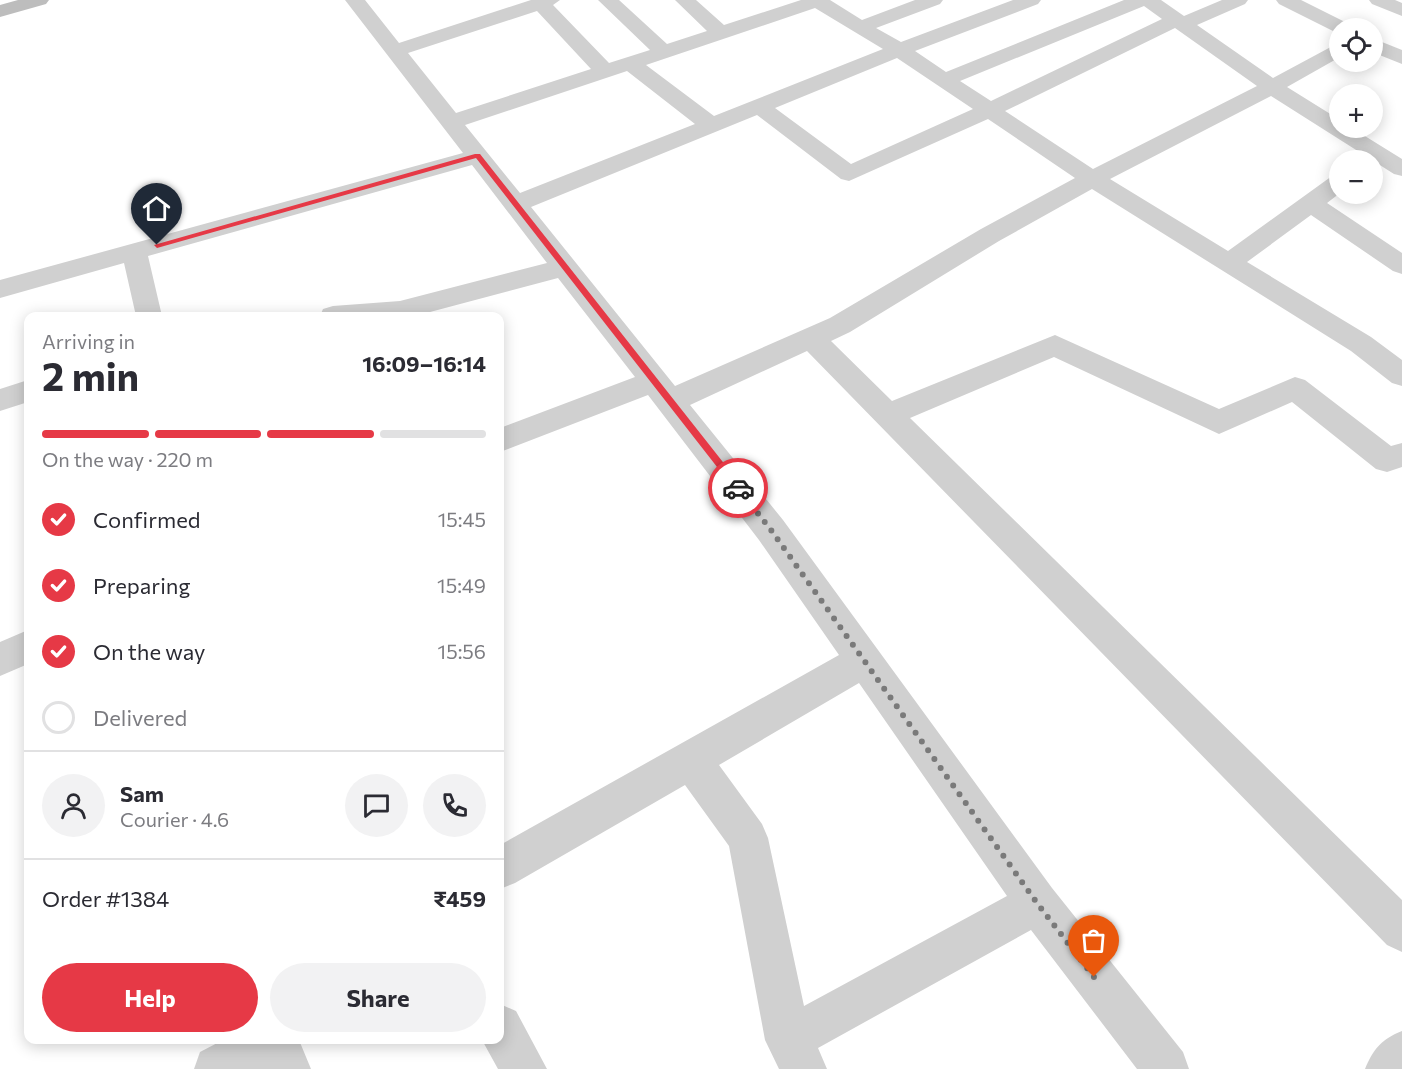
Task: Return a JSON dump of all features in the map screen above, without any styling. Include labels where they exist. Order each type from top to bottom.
[{"type":"street","points":[[0,11],[39,0]]},
{"type":"street","points":[[355,0],[771,530],[1037,903],[1166,1069]]},
{"type":"street","points":[[608,0],[664,52]]},
{"type":"street","points":[[685,0],[721,33]]},
{"type":"street","points":[[452,122],[817,0],[899,50],[1092,178],[1360,344],[1402,375]]},
{"type":"street","points":[[861,27],[933,0]]},
{"type":"street","points":[[516,204],[899,50],[1031,0]]},
{"type":"street","points":[[944,80],[1141,0]]},
{"type":"street","points":[[1148,0],[1362,150]]},
{"type":"street","points":[[759,106],[849,174],[1178,22],[1238,0]]},
{"type":"street","points":[[1286,0],[1329,22]]},
{"type":"street","points":[[1379,0],[1402,10]]},
{"type":"street","points":[[395,51],[545,2],[604,71]]},
{"type":"street","points":[[1383,49],[1402,58]]},
{"type":"street","points":[[504,439],[662,391],[811,338],[840,325],[990,235],[1092,178],[1272,87],[1329,54]]},
{"type":"street","points":[[630,63],[711,125]]},
{"type":"street","points":[[0,289],[478,156]]},
{"type":"street","points":[[1383,162],[1402,170]]},
{"type":"street","points":[[1229,263],[1329,189]]},
{"type":"street","points":[[1310,203],[1402,265]]},
{"type":"street","points":[[134,252],[148,312]]},
{"type":"street","points":[[387,312],[400,311],[565,267]]},
{"type":"street","points":[[811,338],[1402,930]]},
{"type":"street","points":[[888,415],[1055,345],[1219,422],[1295,388],[1387,460],[1402,455]]},
{"type":"street","points":[[0,400],[24,392]]},
{"type":"street","points":[[0,659],[24,649]]},
{"type":"street","points":[[504,866],[864,660]]},
{"type":"street","points":[[691,760],[748,838],[796,1055],[1037,903]]},
{"type":"street","points":[[504,1034],[524,1069]]},
{"type":"street","points":[[217,1069],[259,1044]]},
{"type":"street","points":[[277,1044],[288,1069]]},
{"type":"street","points":[[1388,1069],[1402,1054]]},
{"type":"way so far","points":[[738,488],[771,530],[1037,903],[1094,977]]},
{"type":"route","points":[[157,245],[478,156],[738,488]]}]
